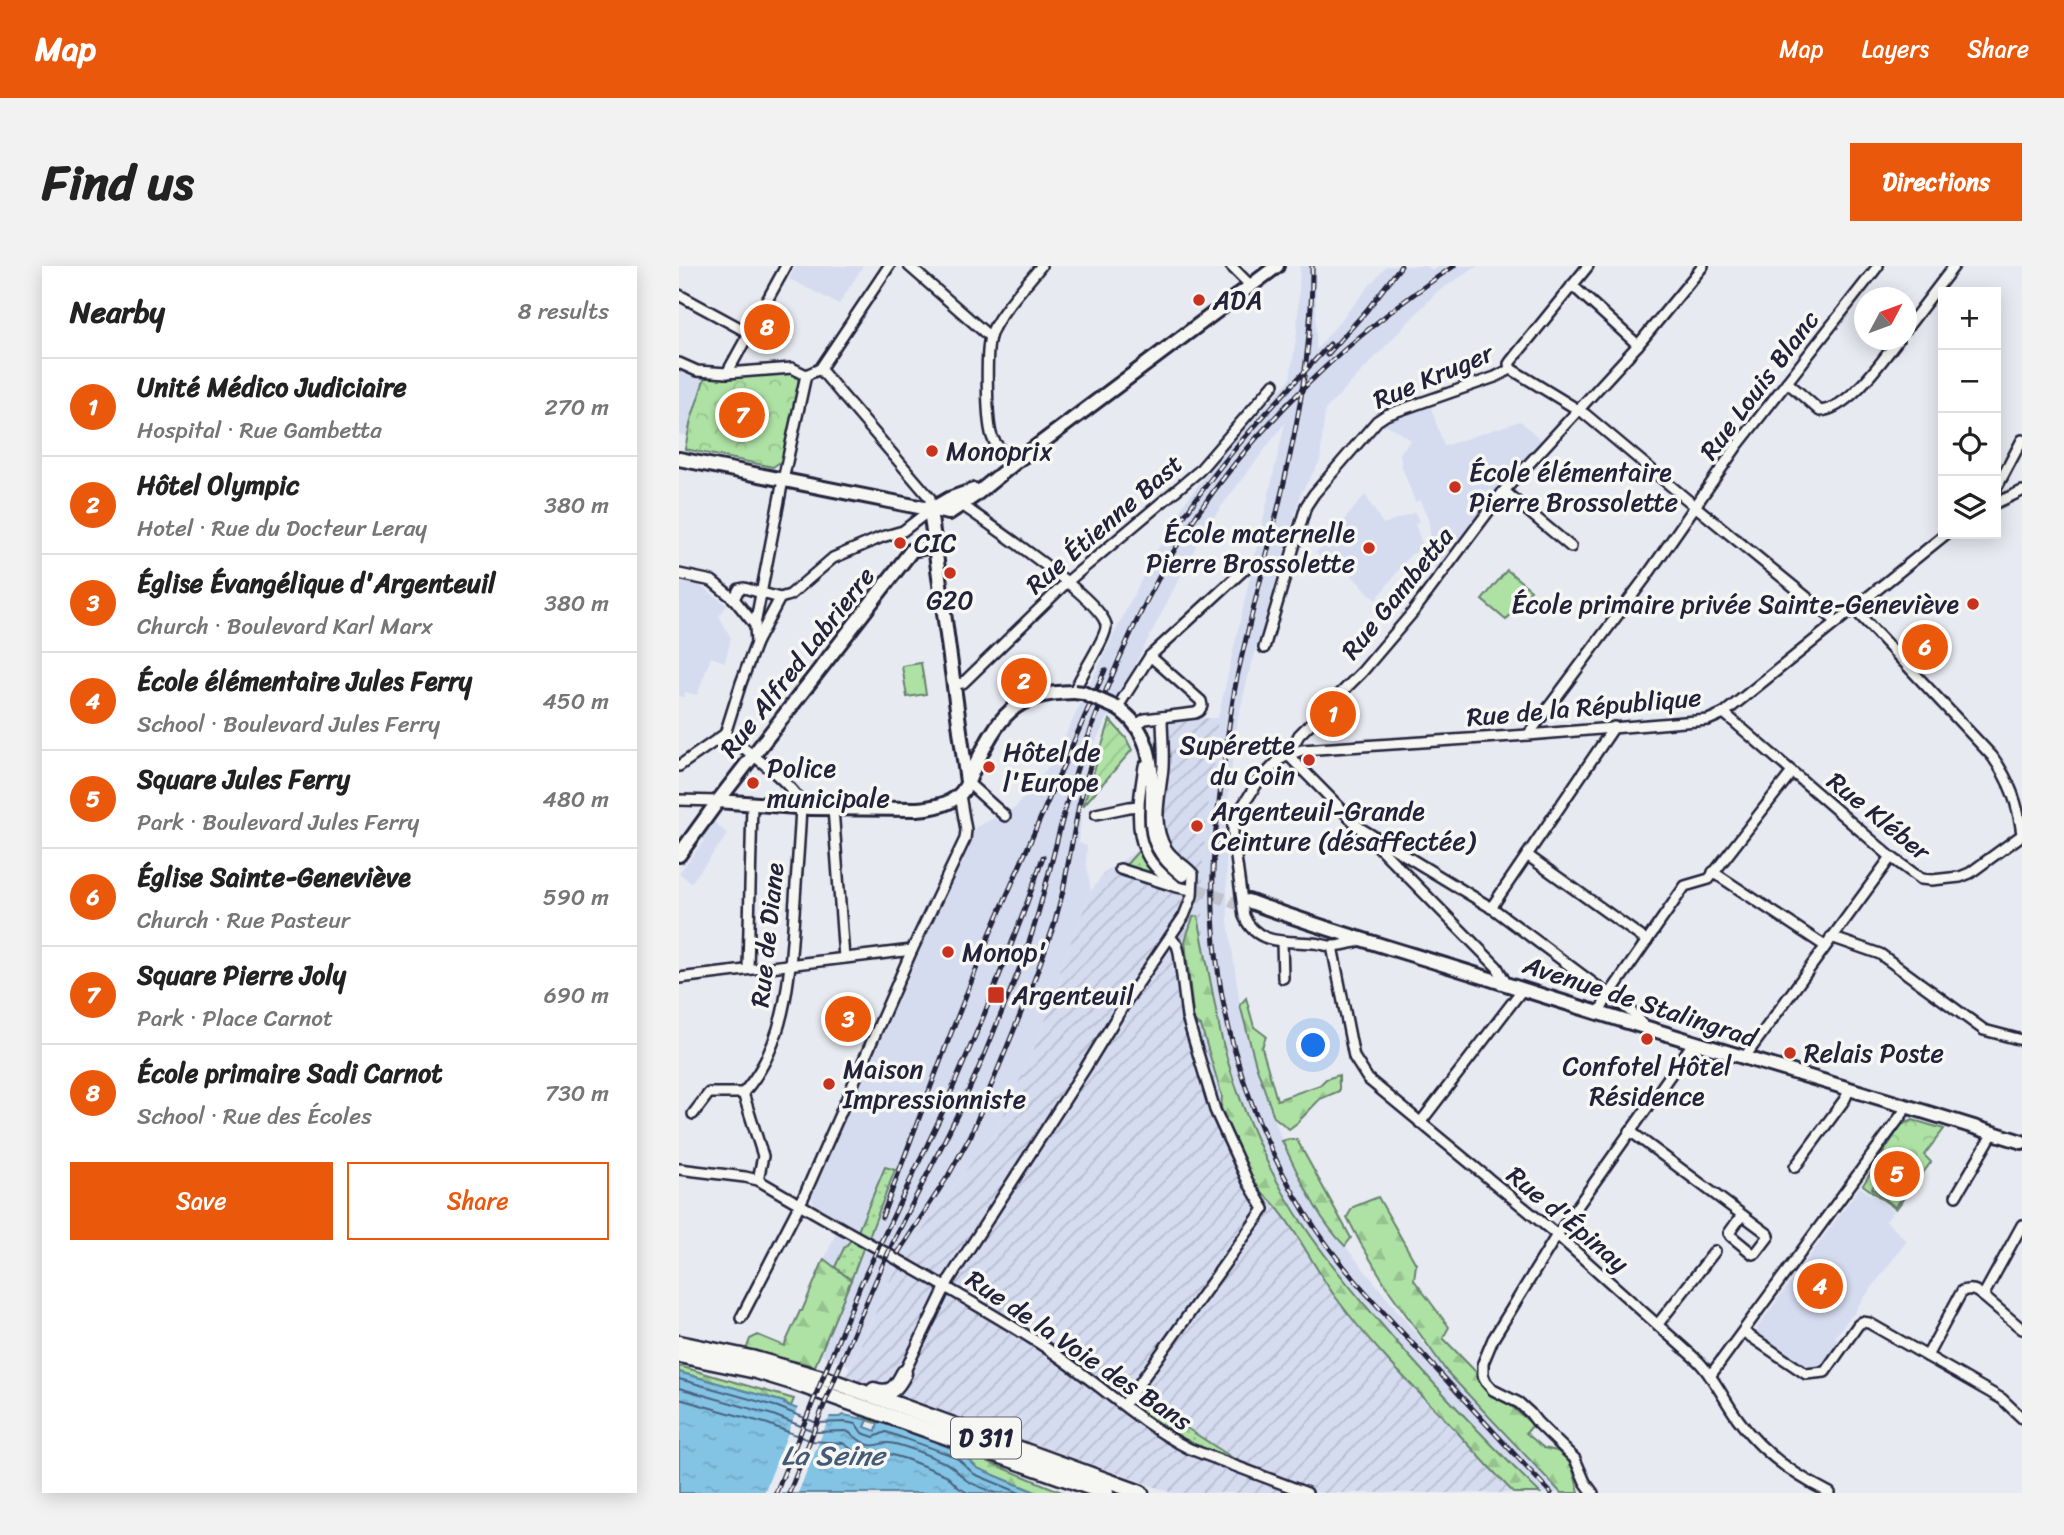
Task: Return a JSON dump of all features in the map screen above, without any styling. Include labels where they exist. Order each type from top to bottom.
[{"type":"main road","points":[[679,459],[949,513],[1277,266]]},
{"type":"main road","points":[[930,510],[949,499],[982,488]]},
{"type":"main road","points":[[930,510],[967,782]]},
{"type":"main road","name":"Rue Alfred Labrierre","points":[[679,855],[912,550],[934,546]]},
{"type":"main road","points":[[718,801],[833,808],[917,810],[933,807],[960,795],[999,722],[1016,705],[1044,694],[1083,693],[1128,715],[1147,746],[1153,768],[1151,823],[1154,838],[1180,880]]},
{"type":"main road","points":[[1147,746],[1147,811],[1150,836],[1160,859],[1180,880]]},
{"type":"main road","points":[[961,750],[979,757]]},
{"type":"main road","points":[[1380,946],[1356,942],[1248,904],[1507,985]]},
{"type":"main road","name":"Avenue de Stalingrad","points":[[1507,985],[2022,1142]]},
{"type":"main road","name":"D 311","points":[[679,1343],[751,1358],[832,1381],[1141,1493]]},
{"type":"main road","name":"D 311","points":[[679,1355],[756,1371],[792,1382],[1106,1493]]},
{"type":"main road","points":[[832,1381],[846,1380],[882,1393],[889,1392],[901,1379]]},
{"type":"main road","points":[[901,1379],[899,1391],[917,1405],[922,1414]]},
{"type":"street","points":[[727,373],[786,266]]},
{"type":"street","points":[[679,363],[697,371],[727,373],[792,368],[806,375],[820,369],[889,266]]},
{"type":"street","points":[[909,266],[990,337]]},
{"type":"street","points":[[1013,464],[993,439],[990,431],[987,413],[990,337],[1007,309],[1041,266]]},
{"type":"street","points":[[1231,266],[1251,286]]},
{"type":"street","name":"Rue Kruger","points":[[1264,648],[1309,500],[1377,421],[1397,410],[1495,377],[1511,369],[1511,361],[1588,266]]},
{"type":"street","name":"Rue Gambetta","points":[[1288,755],[1299,735],[1361,673],[1413,612],[1504,491],[1580,411],[1703,266]]},
{"type":"street","name":"Rue Louis Blanc","points":[[1528,735],[1646,576],[1737,446],[1878,266]]},
{"type":"street","points":[[1917,315],[1954,266]]},
{"type":"street","points":[[1572,285],[1638,345]]},
{"type":"street","points":[[679,295],[749,333]]},
{"type":"street","points":[[1787,382],[1820,411],[1828,410],[1864,383],[1890,350]]},
{"type":"street","points":[[734,599],[739,589],[744,588],[780,598],[790,595],[833,558],[903,531],[930,510],[930,498],[820,369]]},
{"type":"street","points":[[1511,369],[1580,411],[1837,622]]},
{"type":"street","points":[[756,643],[755,625],[806,375]]},
{"type":"street","name":"Rue Étienne Bast","points":[[953,684],[963,683],[1067,582],[1199,471],[1274,384]]},
{"type":"street","points":[[2001,480],[2022,440]]},
{"type":"street","points":[[1504,491],[1571,547]]},
{"type":"street","points":[[2001,501],[2022,491]]},
{"type":"street","points":[[962,505],[1015,541],[1067,582],[1090,602],[1106,624],[1105,633],[1074,692]]},
{"type":"street","name":"Rue de la République","points":[[1288,755],[1302,750],[1708,720],[1724,713],[1940,539]]},
{"type":"street","points":[[1117,708],[1150,656],[1247,567]]},
{"type":"street","points":[[679,574],[712,581],[734,599],[755,625]]},
{"type":"street","points":[[679,766],[725,734],[756,643],[780,598]]},
{"type":"street","points":[[1854,609],[2004,772],[2013,791],[2022,834]]},
{"type":"street","points":[[1136,725],[1145,719],[1195,713],[1202,706],[1198,697],[1150,656]]},
{"type":"street","name":"Rue Kléber","points":[[1724,713],[1891,858],[1921,879],[1960,877],[1970,873],[2022,834]]},
{"type":"street","points":[[901,1379],[956,1269],[1160,949],[1171,938],[1189,909],[1192,872],[1173,858],[1160,835],[1158,814],[1163,766],[1163,717]]},
{"type":"street","points":[[1491,908],[1614,727]]},
{"type":"street","points":[[725,734],[795,794],[801,807]]},
{"type":"street","points":[[1288,755],[1271,766],[1233,821],[1244,916],[1256,933],[1272,940],[1332,946],[1356,942]]},
{"type":"street","name":"Avenue de Stalingrad","points":[[1288,755],[1497,967],[1507,985]]},
{"type":"street","points":[[1149,764],[1144,766],[1139,806],[1141,837],[1145,851],[1159,872],[1180,880],[1192,890]]},
{"type":"street","points":[[1598,1014],[1685,886],[1709,878],[1792,772]]},
{"type":"street","points":[[967,782],[1005,816]]},
{"type":"street","points":[[741,1318],[799,1205],[912,950],[965,839],[960,795]]},
{"type":"street","points":[[679,800],[718,801]]},
{"type":"street","points":[[748,968],[752,804]]},
{"type":"street","points":[[1096,814],[1139,806]]},
{"type":"street","name":"Rue de Diane","points":[[743,1093],[757,1077],[773,1044],[787,992],[801,807]]},
{"type":"street","points":[[833,808],[844,958]]},
{"type":"street","points":[[1360,828],[1491,908],[1634,1014],[1647,1029]]},
{"type":"street","points":[[1527,855],[1647,941]]},
{"type":"street","points":[[1744,1058],[1891,858]]},
{"type":"street","points":[[1120,869],[1180,880]]},
{"type":"street","points":[[1713,872],[1825,946]]},
{"type":"street","points":[[1831,937],[1880,954],[1984,1030],[2022,1040]]},
{"type":"street","points":[[1124,1405],[1262,1213],[1263,1205],[1248,1182],[1215,1110],[1187,1017],[1179,952],[1171,938]]},
{"type":"street","points":[[1282,942],[1283,978]]},
{"type":"street","name":"Rue d'Épinay","points":[[1332,946],[1354,1057],[1368,1079],[1557,1235],[1698,1360],[1745,1428],[1771,1456],[1800,1478],[1830,1493]]},
{"type":"street","points":[[679,978],[912,950]]},
{"type":"street","points":[[1420,1123],[1523,990]]},
{"type":"street","points":[[1593,1493],[1575,1459],[1519,1403],[1493,1390],[1483,1375],[1483,1363],[1493,1339],[1557,1235],[1693,1043]]},
{"type":"street","points":[[1795,1167],[1849,1090]]},
{"type":"street","points":[[679,1169],[758,1180],[763,1156],[743,1093],[709,1093],[693,1114]]},
{"type":"street","points":[[1710,1376],[1903,1113],[1905,1106]]},
{"type":"street","points":[[1630,1131],[1742,1215],[1769,1236],[1753,1254],[1730,1233],[1742,1215]]},
{"type":"street","points":[[1956,1196],[1993,1133]]},
{"type":"street","name":"Rue de la Voie des Bans","points":[[758,1180],[1036,1341],[1146,1423],[1190,1449],[1307,1493]]},
{"type":"street","points":[[1983,1296],[2022,1225]]},
{"type":"street","points":[[1658,1324],[1715,1251]]},
{"type":"street","points":[[1927,1356],[1962,1291],[1968,1289],[1976,1290],[2022,1329]]},
{"type":"street","points":[[1744,1332],[1806,1374],[1825,1372],[1857,1325],[1862,1322],[1869,1323],[2002,1399],[2022,1418]]},
{"type":"shaded area","points":[[796,266],[863,266],[839,304],[789,279]]},
{"type":"shaded area","points":[[1300,266],[1316,266],[1316,350],[1386,266],[1427,266],[1433,271],[1439,266],[1478,266],[1437,292],[1325,410],[1320,461],[1301,493],[1248,677],[1234,746],[1225,826],[1228,921],[1240,1005],[1256,1065],[1282,1141],[1312,1202],[1331,1232],[1447,1372],[1561,1493],[1527,1493],[1317,1255],[1256,1151],[1216,1024],[1206,952],[1203,856],[1218,718],[1285,423],[1199,540],[1086,760],[1079,843],[1087,846],[1086,862],[1091,891],[1059,971],[1062,975],[1053,1001],[995,1133],[895,1269],[850,1366],[820,1354],[784,1347],[838,1228],[854,1237],[857,1231],[814,1204],[811,1194],[913,967],[916,966],[912,963],[925,933],[976,827],[1015,808],[1053,761],[1153,557],[1186,501],[1222,455],[1290,379],[1297,332]]},
{"type":"shaded area","points":[[679,369],[705,377],[687,436],[679,434]]},
{"type":"shaded area","name":"École élémentaire Pierre Brossolette","points":[[1430,405],[1444,446],[1520,421],[1542,441],[1477,515],[1435,569],[1428,518],[1421,500],[1415,502],[1402,467],[1400,453],[1411,440],[1384,423]]},
{"type":"shaded area","name":"École maternelle Pierre Brossolette","points":[[1365,495],[1383,524],[1415,512],[1419,522],[1415,524],[1422,544],[1417,546],[1418,551],[1410,555],[1376,600],[1341,565],[1334,571],[1316,553]]},
{"type":"shaded area","points":[[679,582],[700,585],[727,605],[719,616],[731,638],[725,662],[711,657],[697,695],[685,692],[684,697],[679,696]]},
{"type":"shaded area","points":[[1218,718],[1203,856],[1206,952],[1216,1024],[1256,1151],[1317,1255],[1527,1493],[1319,1493],[1300,1487],[1297,1493],[1172,1493],[846,1376],[895,1269],[995,1133],[1053,1001],[1062,976],[1059,971],[1091,891],[1105,872],[1152,841],[1169,719]]},
{"type":"shaded area","points":[[714,822],[728,834],[691,883],[679,873],[704,841],[701,838]]},
{"type":"shaded area","points":[[1860,1187],[1894,1211],[1886,1221],[1907,1241],[1835,1337],[1840,1341],[1822,1367],[1809,1370],[1758,1334],[1757,1328]]},
{"type":"green space","points":[[790,373],[799,380],[783,460],[773,467],[685,449],[705,377]]},
{"type":"green space","points":[[1507,570],[1531,590],[1506,620],[1482,600]]},
{"type":"green space","points":[[921,663],[926,694],[907,697],[902,666]]},
{"type":"green space","points":[[1110,720],[1126,738],[1132,750],[1083,806]]},
{"type":"green space","points":[[1141,848],[1156,874],[1154,876],[1125,866]]},
{"type":"green space","points":[[1198,916],[1221,1036],[1230,1067],[1252,1128],[1282,1190],[1326,1256],[1376,1318],[1456,1407],[1540,1493],[1514,1493],[1399,1372],[1334,1295],[1278,1209],[1256,1188],[1221,1110],[1222,1096],[1201,1026],[1194,1022],[1185,941],[1193,917]]},
{"type":"green space","points":[[1246,998],[1254,1027],[1266,1036],[1262,1048],[1277,1100],[1320,1085],[1326,1079],[1339,1075],[1339,1091],[1320,1099],[1289,1129],[1274,1117],[1256,1065],[1240,1005]]},
{"type":"green space","points":[[1913,1120],[1944,1129],[1924,1155],[1931,1162],[1896,1209],[1863,1185],[1901,1125]]},
{"type":"green space","points":[[1297,1140],[1351,1238],[1345,1246],[1325,1222],[1309,1196],[1282,1141]]},
{"type":"green space","points":[[1896,1158],[1920,1177],[1895,1207],[1872,1188]]},
{"type":"green space","points":[[885,1167],[895,1170],[868,1239],[858,1231]]},
{"type":"green space","points":[[1378,1197],[1416,1264],[1414,1280],[1449,1327],[1443,1338],[1475,1371],[1495,1398],[1510,1405],[1533,1425],[1526,1433],[1544,1448],[1557,1451],[1566,1458],[1572,1467],[1578,1493],[1561,1493],[1447,1372],[1390,1292],[1347,1217],[1353,1207]]},
{"type":"green space","points":[[851,1240],[864,1246],[851,1280],[835,1267]]},
{"type":"green space","points":[[824,1259],[851,1280],[815,1366],[746,1350],[750,1339],[758,1335],[784,1346]]},
{"type":"green space","points":[[679,1366],[794,1399],[791,1406],[679,1372]]},
{"type":"green space","points":[[1139,1397],[1242,1464],[1199,1447],[1162,1425],[1136,1408],[1135,1402]]},
{"type":"green space","points":[[863,1413],[899,1425],[1064,1493],[1038,1493],[977,1468],[962,1453],[951,1448],[860,1418]]},
{"type":"water","name":"La Seine","points":[[679,1372],[784,1402],[820,1417],[844,1415],[868,1420],[865,1427],[876,1431],[878,1422],[882,1422],[962,1453],[977,1468],[1037,1493],[679,1493]]},
{"type":"pier","points":[[799,1405],[819,1413],[831,1413],[798,1493],[764,1493]]},
{"type":"tunnel","points":[[1181,879],[1197,889],[1249,908]]},
{"type":"railway","points":[[1312,266],[1310,317],[1298,417],[1237,676],[1219,805],[1214,859],[1213,917],[1224,1006],[1234,1050],[1264,1134],[1284,1175],[1319,1234],[1379,1307],[1551,1493]]},
{"type":"railway","points":[[1327,355],[1401,266]]},
{"type":"railway","points":[[789,1493],[876,1279],[969,1091],[1014,983],[1029,943],[1081,757],[1103,697],[1157,580],[1217,487],[1309,382],[1379,321],[1454,266]]},
{"type":"railway","points":[[1172,535],[1227,459],[1330,344]]},
{"type":"railway","points":[[882,1217],[990,934],[1105,670]]},
{"type":"railway","points":[[898,1253],[971,1135],[1032,986],[1054,925],[1079,805],[1094,752]]},
{"type":"railway","points":[[776,1493],[860,1286],[939,1120],[984,1015],[1043,857]]},
{"type":"place","name":"ADA","points":[[1199,300]]},
{"type":"place","name":"École primaire Sadi Carnot","points":[[767,327]]},
{"type":"place","name":"Square Pierre Joly","points":[[742,415]]},
{"type":"place","name":"Monoprix","points":[[932,451]]},
{"type":"place","name":"École élémentaire Pierre Brossolette","points":[[1455,487]]},
{"type":"place","name":"CIC","points":[[900,543]]},
{"type":"place","name":"École maternelle Pierre Brossolette","points":[[1369,548]]},
{"type":"place","name":"G20","points":[[950,573]]},
{"type":"place","name":"École primaire privée Sainte-Geneviève","points":[[1973,604]]},
{"type":"place","name":"Église Sainte-Geneviève","points":[[1925,647]]},
{"type":"place","name":"Hôtel Olympic","points":[[1024,681]]},
{"type":"place","name":"Unité Médico Judiciaire","points":[[1333,714]]},
{"type":"place","name":"Supérette du Coin","points":[[1309,760]]},
{"type":"place","name":"Hôtel de l'Europe","points":[[989,767]]},
{"type":"place","name":"Police municipale","points":[[753,783]]},
{"type":"place","name":"Argenteuil-Grande Ceinture (désaffectée)","points":[[1197,826]]},
{"type":"place","name":"Monop'","points":[[948,952]]},
{"type":"place","name":"Argenteuil","points":[[996,995]]},
{"type":"place","name":"Église Évangélique d'Argenteuil","points":[[848,1019]]},
{"type":"place","name":"Confotel Hôtel Résidence","points":[[1647,1039]]},
{"type":"place","name":"Relais Poste","points":[[1790,1053]]},
{"type":"place","name":"Maison Impressionniste","points":[[829,1084]]},
{"type":"place","name":"Square Jules Ferry","points":[[1897,1174]]},
{"type":"place","name":"École élémentaire Jules Ferry","points":[[1820,1286]]}]
